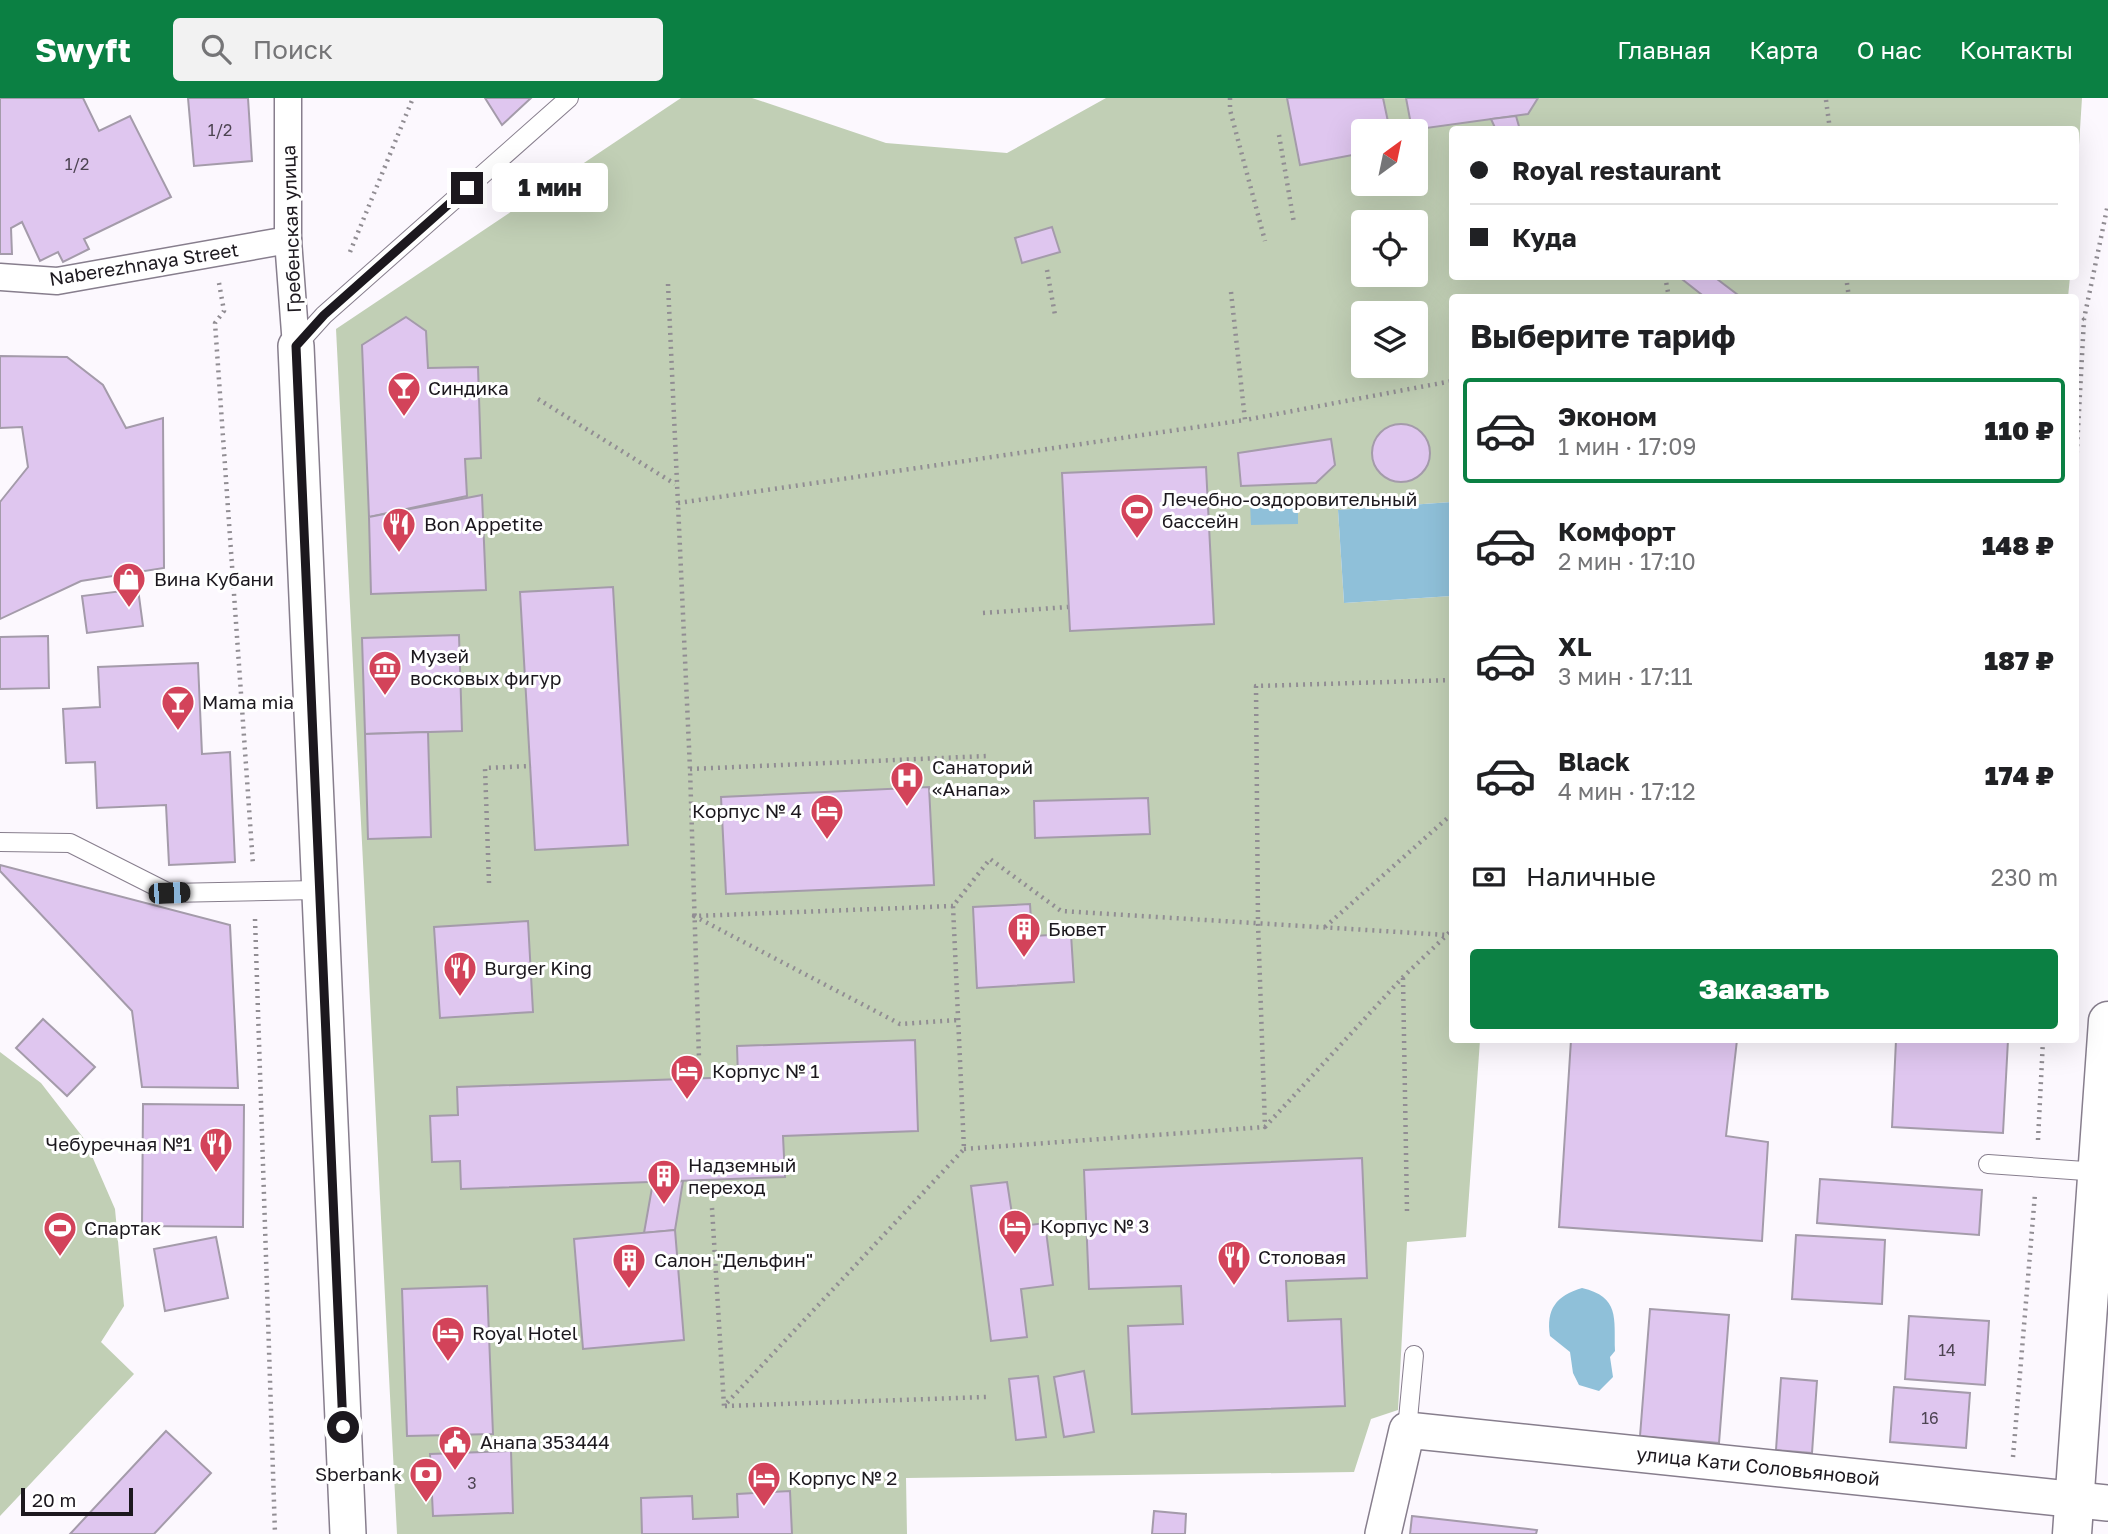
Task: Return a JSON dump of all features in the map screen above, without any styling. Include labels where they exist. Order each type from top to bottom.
[{"type":"street","name":"Гребенская улица","points":[[288,98],[288,240],[296,346],[317,890],[348,1534]]},
{"type":"street","name":"Naberezhnaya Street","points":[[0,277],[57,281],[288,240]]},
{"type":"street","points":[[2085,1512],[2108,1021]]},
{"type":"street","points":[[1384,1534],[1407,1430]]},
{"type":"street","name":"улица Кати Соловьяновой","points":[[1407,1430],[2010,1493],[2085,1512]]},
{"type":"lane","points":[[296,346],[324,315],[569,98]]},
{"type":"lane","points":[[0,842],[70,843],[169,893],[317,890]]},
{"type":"lane","points":[[1988,1164],[2099,1172]]},
{"type":"lane","points":[[1407,1430],[1414,1355]]},
{"type":"path","points":[[1230,98],[1230,110],[1265,241]]},
{"type":"path","points":[[1826,100],[1829,126]]},
{"type":"path","points":[[1279,135],[1294,223]]},
{"type":"path","points":[[2079,412],[2084,319],[2108,204]]},
{"type":"path","points":[[1047,271],[1055,315]]},
{"type":"path","points":[[668,284],[690,769],[699,1059]]},
{"type":"path","points":[[1231,292],[1245,420]]},
{"type":"path","points":[[224,310],[215,323],[254,891],[275,1534]]},
{"type":"path","points":[[2079,318],[2084,319]]},
{"type":"path","points":[[677,503],[1245,420],[1449,381]]},
{"type":"path","points":[[537,400],[675,484]]},
{"type":"path","points":[[983,613],[1068,607]]},
{"type":"path","points":[[1265,1127],[1258,923],[1256,686],[1449,680]]},
{"type":"path","points":[[690,769],[987,756]]},
{"type":"path","points":[[489,883],[485,768],[531,766]]},
{"type":"path","points":[[1324,928],[1449,817]]},
{"type":"path","points":[[964,1149],[953,905],[990,859],[1062,911],[1447,935]]},
{"type":"path","points":[[694,916],[953,905]]},
{"type":"path","points":[[694,916],[900,1024],[958,1020]]},
{"type":"path","points":[[724,1406],[964,1149],[1265,1127],[1404,977],[1447,935]]},
{"type":"path","points":[[1404,977],[1407,1211]]},
{"type":"path","points":[[2010,1493],[2037,1168],[2043,1043]]},
{"type":"path","points":[[712,1208],[724,1406]]},
{"type":"path","points":[[724,1406],[986,1397]]},
{"type":"green space","name":"Санаторий «Анапа»","points":[[681,98],[752,98],[886,143],[1007,153],[1106,98],[2082,98],[2079,145],[2079,126],[1449,126],[1449,280],[2070,280],[2068,294],[1449,294],[1449,502],[1338,510],[1344,603],[1449,596],[1449,1043],[1480,1043],[1466,1237],[1407,1242],[1398,1410],[1371,1419],[1354,1472],[906,1478],[907,1534],[397,1534],[336,329]]},
{"type":"green space","name":"Спартак","points":[[0,1052],[41,1083],[85,1140],[115,1209],[124,1306],[101,1342],[134,1374],[0,1516]]},
{"type":"water","points":[[1298,501],[1298,524],[1251,525],[1250,502]]},
{"type":"water","points":[[1449,502],[1449,596],[1344,603],[1338,510]]},
{"type":"water","points":[[1582,1288],[1603,1297],[1609,1303],[1614,1319],[1615,1351],[1610,1357],[1613,1377],[1599,1391],[1579,1385],[1573,1373],[1570,1352],[1550,1336],[1550,1318],[1555,1305],[1565,1295]]},
{"type":"building","points":[[0,98],[83,98],[99,131],[130,116],[171,197],[84,239],[89,249],[63,262],[58,252],[40,261],[22,222],[11,228],[12,254],[0,254]]},
{"type":"building","points":[[188,98],[248,98],[252,161],[194,166]]},
{"type":"building","points":[[485,98],[531,98],[502,125]]},
{"type":"building","points":[[1287,98],[1383,98],[1387,119],[1351,119],[1351,155],[1300,165]]},
{"type":"building","points":[[1406,98],[1538,98],[1528,114],[1428,128],[1428,119],[1410,119]]},
{"type":"building","points":[[1516,116],[1519,126],[1494,126],[1491,119]]},
{"type":"building","points":[[1052,227],[1060,252],[1022,263],[1015,238]]},
{"type":"building","points":[[1683,280],[1718,280],[1737,294],[1701,294]]},
{"type":"building","points":[[406,317],[426,331],[428,368],[478,367],[481,458],[465,459],[467,496],[369,517],[362,345]]},
{"type":"building","points":[[0,356],[67,357],[103,385],[126,428],[163,418],[164,568],[81,581],[0,619],[0,502],[28,467],[22,427],[0,428]]},
{"type":"building","points":[[1401,424],[1412,426],[1425,437],[1430,453],[1428,464],[1417,477],[1401,482],[1390,480],[1377,469],[1372,453],[1374,442],[1385,429]]},
{"type":"building","points":[[1331,439],[1335,465],[1316,483],[1241,486],[1238,453]]},
{"type":"building","name":"Лечебно-оздоровительный бассейн","points":[[1206,467],[1214,624],[1070,631],[1062,473]]},
{"type":"building","points":[[482,495],[486,590],[371,594],[369,517]]},
{"type":"building","points":[[613,587],[628,845],[535,850],[520,592]]},
{"type":"building","points":[[138,589],[143,626],[87,633],[82,596]]},
{"type":"building","points":[[459,635],[462,731],[365,734],[362,638]]},
{"type":"building","points":[[48,636],[49,688],[0,689],[0,637]]},
{"type":"building","points":[[198,663],[202,754],[230,752],[235,862],[169,865],[166,805],[97,808],[95,762],[66,763],[63,709],[100,707],[98,667]]},
{"type":"building","points":[[428,732],[431,837],[368,839],[365,734]]},
{"type":"building","name":"Корпус № 4","points":[[929,787],[934,885],[726,894],[721,797]]},
{"type":"building","points":[[1148,798],[1150,834],[1035,838],[1034,801]]},
{"type":"building","points":[[0,865],[230,925],[238,1088],[142,1087],[132,1011],[0,871]]},
{"type":"building","name":"Бювет","points":[[1030,904],[1032,936],[1071,934],[1074,982],[977,988],[973,907]]},
{"type":"building","points":[[528,921],[533,1012],[440,1018],[434,927]]},
{"type":"building","points":[[43,1019],[95,1067],[67,1096],[16,1048]]},
{"type":"building","name":"Корпус № 1","points":[[915,1040],[918,1131],[783,1136],[785,1177],[461,1189],[460,1161],[432,1162],[430,1116],[458,1115],[457,1087],[738,1077],[737,1046]]},
{"type":"building","points":[[1571,1043],[1737,1043],[1726,1136],[1768,1142],[1762,1241],[1559,1227]]},
{"type":"building","points":[[1896,1043],[2008,1043],[2003,1133],[1892,1127]]},
{"type":"building","points":[[143,1104],[244,1105],[243,1227],[142,1226]]},
{"type":"building","name":"Столовая","points":[[1362,1158],[1367,1278],[1286,1281],[1288,1321],[1341,1319],[1345,1406],[1132,1414],[1128,1326],[1183,1324],[1181,1286],[1089,1289],[1084,1170]]},
{"type":"building","points":[[1820,1179],[1982,1190],[1979,1235],[1817,1223]]},
{"type":"building","name":"Надземный переход","points":[[683,1181],[675,1230],[644,1233],[653,1182]]},
{"type":"building","name":"Корпус № 3","points":[[1007,1182],[1014,1227],[1045,1223],[1053,1285],[1021,1289],[1027,1337],[991,1341],[971,1186]]},
{"type":"building","name":"Салон \"Дельфин\"","points":[[675,1230],[684,1340],[583,1349],[574,1239]]},
{"type":"building","points":[[1796,1235],[1885,1240],[1882,1304],[1792,1299]]},
{"type":"building","points":[[216,1237],[228,1298],[165,1311],[154,1249]]},
{"type":"building","points":[[487,1286],[493,1434],[407,1436],[402,1289]]},
{"type":"building","points":[[1650,1309],[1729,1315],[1719,1443],[1640,1436]]},
{"type":"building","points":[[1909,1316],[1989,1321],[1985,1385],[1905,1379]]},
{"type":"building","points":[[1084,1371],[1094,1432],[1064,1437],[1054,1377]]},
{"type":"building","points":[[1038,1376],[1046,1437],[1016,1440],[1009,1379]]},
{"type":"building","points":[[1781,1378],[1817,1381],[1812,1453],[1776,1450]]},
{"type":"building","points":[[1894,1387],[1970,1393],[1966,1448],[1890,1442]]},
{"type":"building","points":[[166,1431],[211,1473],[154,1534],[70,1534]]},
{"type":"building","points":[[511,1451],[513,1513],[433,1516],[430,1454]]},
{"type":"building","name":"Корпус № 2","points":[[790,1491],[792,1534],[642,1534],[641,1498],[692,1496],[693,1519],[738,1517],[737,1494]]},
{"type":"building","points":[[1154,1511],[1186,1514],[1185,1534],[1152,1534]]},
{"type":"building","points":[[1412,1516],[1537,1530],[1536,1534],[1410,1534]]},
{"type":"place","name":"Синдика","points":[[404,418]]},
{"type":"place","name":"Лечебно-оздоровительный бассейн","points":[[1137,540]]},
{"type":"place","name":"Bon Appetite","points":[[399,554]]},
{"type":"place","name":"Вина Кубани","points":[[129,609]]},
{"type":"place","name":"Музей восковых фигур","points":[[385,697]]},
{"type":"place","name":"Mama mia","points":[[178,732]]},
{"type":"place","name":"Санаторий «Анапа»","points":[[907,808]]},
{"type":"place","name":"Корпус № 4","points":[[827,841]]},
{"type":"place","name":"Бювет","points":[[1024,959]]},
{"type":"place","name":"Burger King","points":[[460,998]]},
{"type":"place","name":"Корпус № 1","points":[[687,1101]]},
{"type":"place","name":"Чебуречная №1","points":[[216,1174]]},
{"type":"place","name":"Надземный переход","points":[[664,1206]]},
{"type":"place","name":"Корпус № 3","points":[[1015,1256]]},
{"type":"place","name":"Спартак","points":[[60,1258]]},
{"type":"place","name":"Столовая","points":[[1234,1287]]},
{"type":"place","name":"Салон \"Дельфин\"","points":[[629,1290]]},
{"type":"place","name":"Royal Hotel","points":[[448,1363]]},
{"type":"place","name":"Анапа 353444","points":[[455,1472]]},
{"type":"place","name":"Sberbank","points":[[426,1504]]},
{"type":"place","name":"Корпус № 2","points":[[764,1508]]},
{"type":"route","points":[[343,1427],[317,890],[296,346],[324,315],[467,188]]}]
